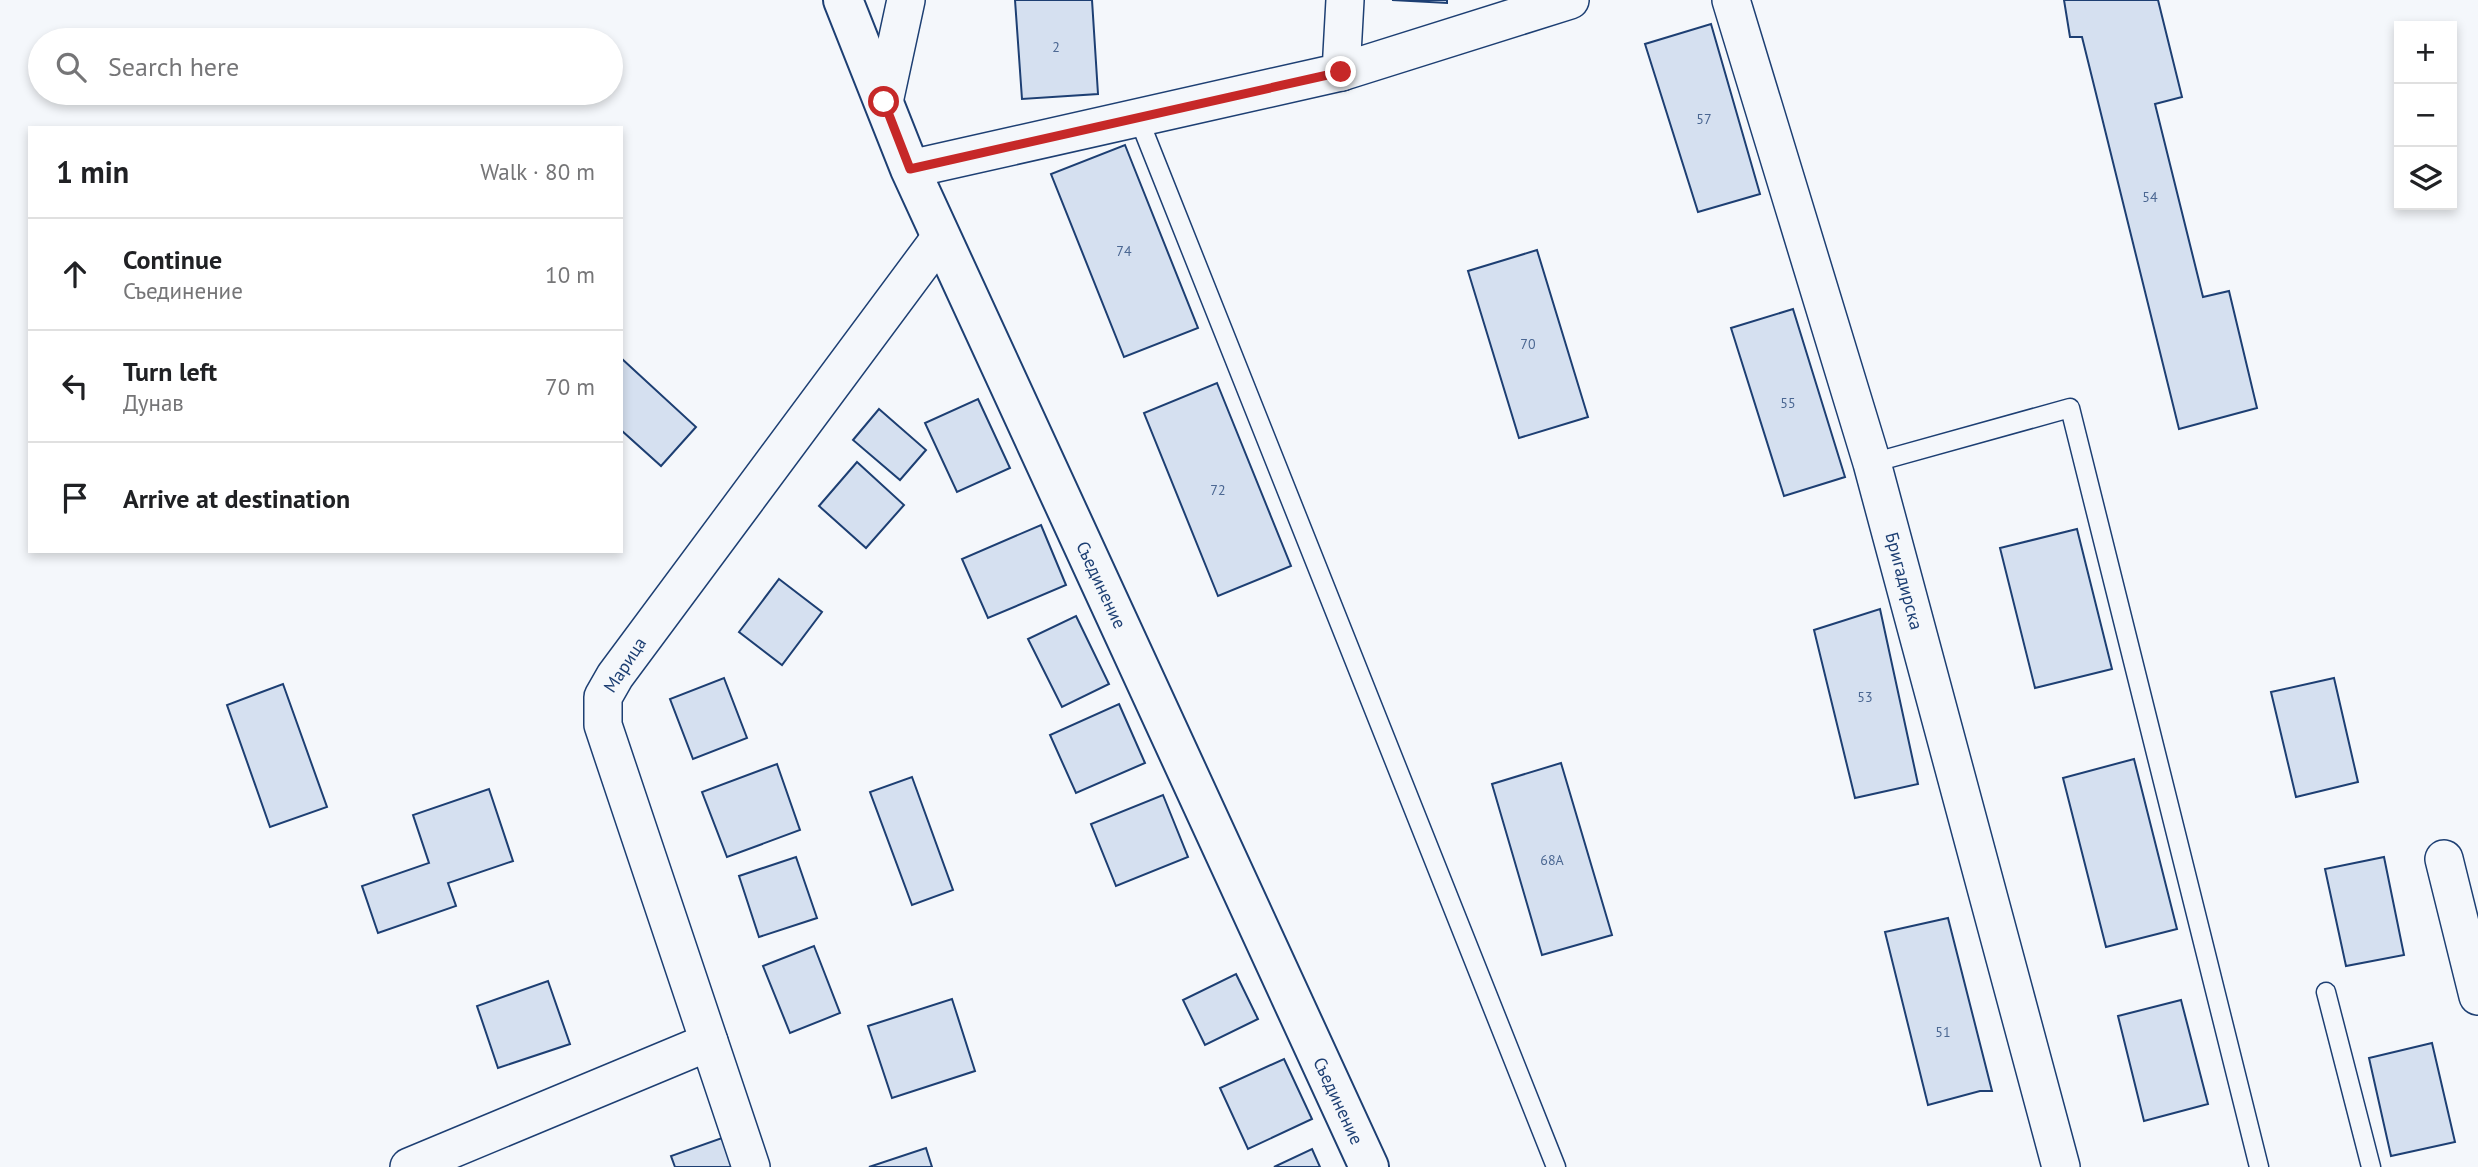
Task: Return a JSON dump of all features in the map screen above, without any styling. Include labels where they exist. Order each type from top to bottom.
[{"type":"street","name":"Съединение","points":[[843,0],[910,169],[1369,1167]]},
{"type":"street","points":[[884,102],[906,0]]},
{"type":"street","points":[[1341,72],[1345,0]]},
{"type":"street","points":[[910,169],[1341,72],[1570,0]]},
{"type":"street","name":"Бригадирска","points":[[1731,0],[1872,463],[2061,1167]]},
{"type":"street","name":"Марица","points":[[751,1167],[603,725],[603,697],[615,676],[941,237]]},
{"type":"street","points":[[2444,859],[2478,996]]},
{"type":"street","points":[[409,1167],[709,1042]]},
{"type":"lane","points":[[1138,117],[1556,1167]]},
{"type":"lane","points":[[1872,463],[2070,408],[2259,1167]]},
{"type":"lane","points":[[2326,992],[2371,1167]]},
{"type":"building","points":[[1015,0],[1092,0],[1098,94],[1022,99]]},
{"type":"building","points":[[1392,0],[1447,0],[1447,3]]},
{"type":"building","points":[[2064,0],[2158,0],[2182,97],[2155,104],[2203,297],[2229,291],[2257,408],[2179,429],[2082,37],[2070,37]]},
{"type":"building","points":[[1711,24],[1760,194],[1698,212],[1645,44]]},
{"type":"building","points":[[1125,145],[1198,328],[1124,357],[1051,174]]},
{"type":"building","points":[[1537,250],[1588,417],[1519,438],[1468,271]]},
{"type":"building","points":[[1793,309],[1845,477],[1784,496],[1731,328]]},
{"type":"building","points":[[623,360],[696,427],[661,466],[623,432]]},
{"type":"building","points":[[1217,383],[1291,566],[1218,596],[1144,413]]},
{"type":"building","points":[[978,399],[1010,468],[957,492],[925,423]]},
{"type":"building","points":[[879,409],[926,450],[900,480],[853,440]]},
{"type":"building","points":[[857,462],[904,505],[866,548],[819,506]]},
{"type":"building","points":[[1041,525],[1066,585],[988,618],[962,559]]},
{"type":"building","points":[[2077,529],[2112,669],[2035,688],[2000,548]]},
{"type":"building","points":[[779,579],[822,612],[782,665],[739,632]]},
{"type":"building","points":[[1880,609],[1918,784],[1855,798],[1814,630]]},
{"type":"building","points":[[1076,616],[1109,684],[1062,707],[1028,639]]},
{"type":"building","points":[[724,678],[747,738],[693,759],[670,699]]},
{"type":"building","points":[[2334,678],[2358,782],[2296,797],[2271,692]]},
{"type":"building","points":[[283,684],[327,807],[270,827],[227,705]]},
{"type":"building","points":[[1119,704],[1145,763],[1076,793],[1050,735]]},
{"type":"building","points":[[2134,759],[2177,929],[2106,947],[2063,778]]},
{"type":"building","points":[[1561,763],[1612,935],[1542,955],[1492,784]]},
{"type":"building","points":[[777,764],[800,830],[727,857],[702,792]]},
{"type":"building","points":[[912,777],[953,890],[912,905],[870,792]]},
{"type":"building","points":[[489,789],[513,861],[448,883],[456,906],[378,933],[362,886],[429,863],[413,815]]},
{"type":"building","points":[[1163,795],[1188,857],[1116,886],[1091,824]]},
{"type":"building","points":[[796,857],[817,918],[759,937],[739,876]]},
{"type":"building","points":[[2384,857],[2404,955],[2346,966],[2325,869]]},
{"type":"building","points":[[1948,918],[1992,1091],[1980,1091],[1928,1105],[1885,932]]},
{"type":"building","points":[[814,946],[840,1013],[790,1033],[763,966]]},
{"type":"building","points":[[1236,974],[1258,1019],[1205,1045],[1183,1000]]},
{"type":"building","points":[[548,981],[570,1044],[498,1068],[477,1006]]},
{"type":"building","points":[[952,999],[975,1071],[892,1098],[868,1026]]},
{"type":"building","points":[[2181,1000],[2208,1104],[2144,1121],[2118,1016]]},
{"type":"building","points":[[2432,1043],[2455,1142],[2391,1156],[2369,1058]]},
{"type":"building","points":[[1284,1059],[1312,1119],[1248,1149],[1220,1088]]},
{"type":"building","points":[[722,1138],[732,1167],[675,1167],[671,1156]]},
{"type":"building","points":[[926,1148],[932,1167],[869,1167]]},
{"type":"building","points":[[1312,1149],[1320,1167],[1274,1167]]},
{"type":"route","points":[[884,102],[910,169],[1341,72]]}]
